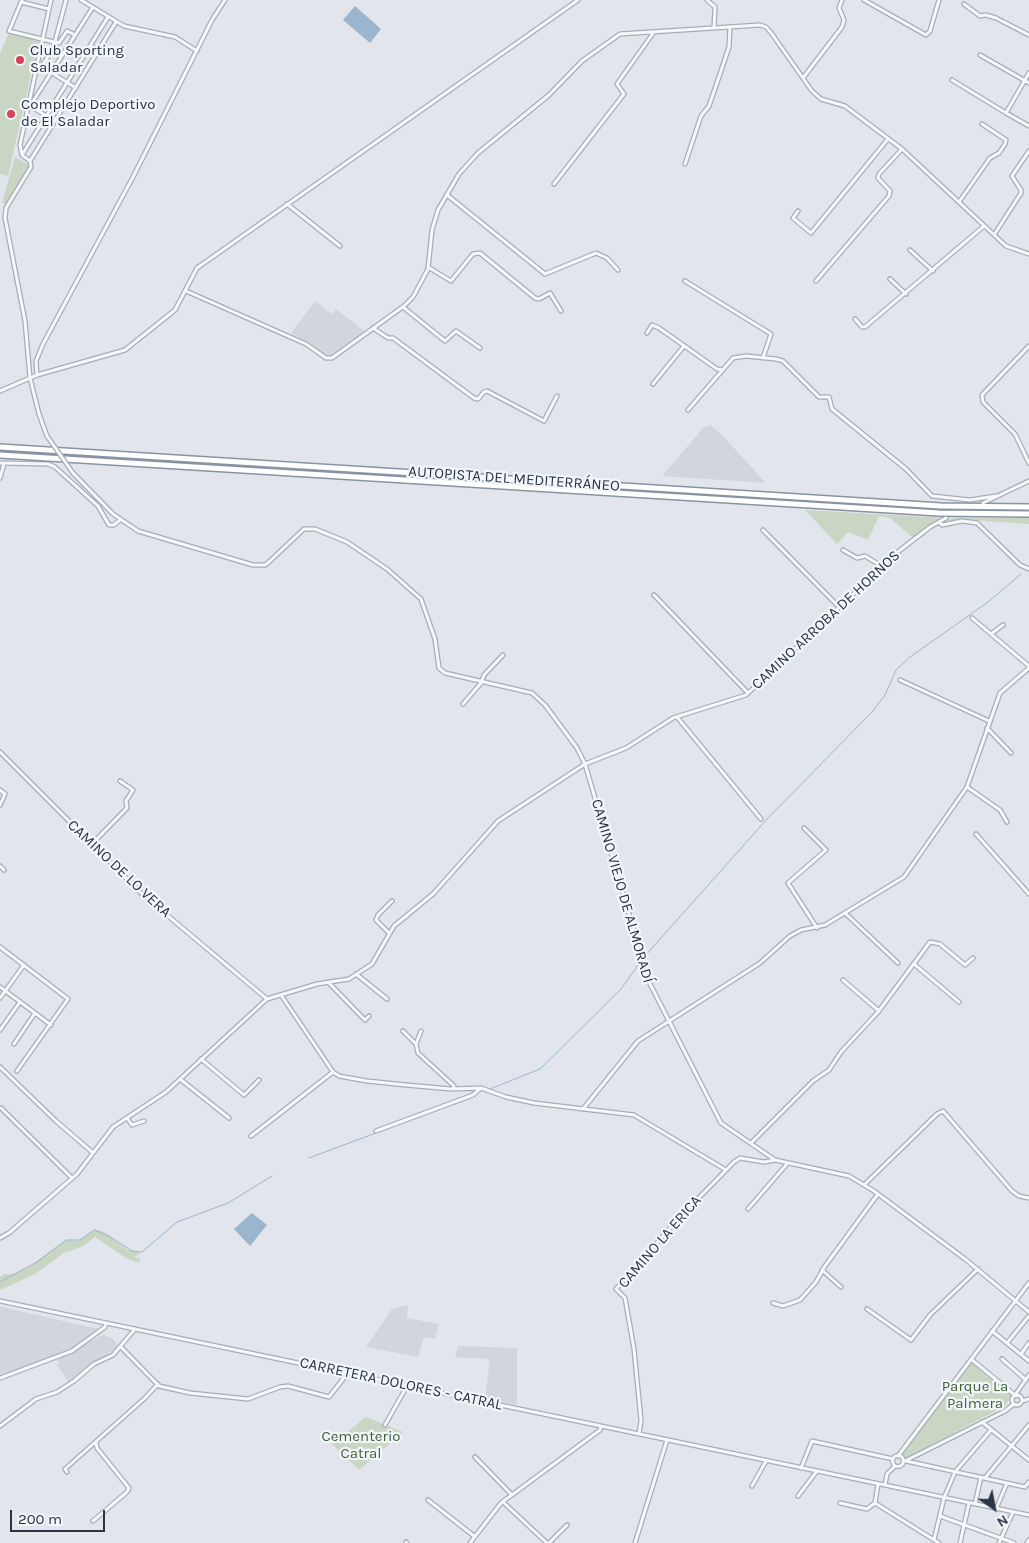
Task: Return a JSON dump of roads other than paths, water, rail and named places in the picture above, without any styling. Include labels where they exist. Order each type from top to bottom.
[{"type":"highway","name":"AUTOPISTA DEL MEDITERRÁNEO","points":[[0,447],[941,506],[1029,507]]},
{"type":"highway","name":"AUTOPISTA DEL MEDITERRÁNEO","points":[[0,455],[947,513],[1029,514]]},
{"type":"street","points":[[30,161],[22,155],[21,140],[51,0]]},
{"type":"street","points":[[42,66],[52,52],[66,0]]},
{"type":"street","points":[[81,0],[124,26],[175,37],[197,51]]},
{"type":"street","points":[[37,375],[36,361],[43,344],[225,0]]},
{"type":"street","points":[[0,391],[37,375],[125,350],[175,310],[197,268],[578,0]]},
{"type":"street","points":[[707,0],[715,7],[714,28]]},
{"type":"street","points":[[803,78],[842,26],[844,20],[838,8],[842,0]]},
{"type":"street","points":[[864,0],[926,35],[932,26],[939,0]]},
{"type":"street","points":[[49,9],[22,1],[9,30],[54,42],[59,42],[67,31],[75,36]]},
{"type":"street","points":[[964,4],[980,16],[986,15],[996,18],[1029,35]]},
{"type":"street","points":[[29,106],[93,7]]},
{"type":"street","points":[[22,155],[108,18]]},
{"type":"street","name":"CAMINO VIEJO DE ALMORADÍ","points":[[116,22],[30,161],[30,170],[5,213],[29,348],[30,378],[39,414],[47,436],[73,473],[120,520],[138,531],[259,566],[270,561],[304,529],[315,529],[347,542],[387,569],[421,600],[435,640],[438,668],[445,673],[532,693],[545,705],[578,748],[585,764],[645,974],[667,1022],[721,1123],[776,1160],[787,1164],[850,1176],[878,1194],[978,1269],[1029,1312]]},
{"type":"street","points":[[186,291],[306,344],[326,358],[332,358],[403,307],[420,286],[428,267],[434,220],[459,174],[478,154],[549,95],[588,56],[620,34],[760,25],[766,27],[803,78],[821,99],[846,106],[902,149],[994,235],[1013,250],[1029,254]]},
{"type":"street","points":[[685,164],[701,116],[708,106],[729,47],[730,27]]},
{"type":"street","points":[[554,184],[624,94],[617,84],[654,32]]},
{"type":"street","points":[[91,46],[99,51]]},
{"type":"street","points":[[980,55],[1029,83]]},
{"type":"street","points":[[36,63],[76,88]]},
{"type":"street","points":[[1006,113],[1029,73]]},
{"type":"street","points":[[952,80],[1029,126]]},
{"type":"street","points":[[29,96],[35,98]]},
{"type":"street","points":[[29,106],[55,121]]},
{"type":"street","points":[[959,202],[990,158],[999,153],[1005,144],[1006,140],[982,124]]},
{"type":"street","points":[[798,211],[792,218],[811,233],[888,139]]},
{"type":"street","points":[[21,140],[28,145]]},
{"type":"street","points":[[816,281],[889,196],[890,191],[878,178],[902,149]]},
{"type":"street","points":[[994,235],[1020,193],[1021,190],[1012,176],[1029,151]]},
{"type":"street","points":[[447,195],[545,274],[596,253],[607,258],[618,270]]},
{"type":"street","points":[[287,204],[340,246]]},
{"type":"street","points":[[854,319],[862,327],[865,327],[984,226]]},
{"type":"street","points":[[910,250],[933,271]]},
{"type":"street","points":[[428,267],[451,280],[473,254],[480,253],[534,298],[539,299],[550,293],[561,311]]},
{"type":"street","points":[[890,279],[906,294]]},
{"type":"street","points":[[685,282],[771,334],[763,358]]},
{"type":"street","points":[[403,307],[445,341],[456,331],[480,348]]},
{"type":"street","points":[[647,333],[652,325],[717,369],[725,370]]},
{"type":"street","points":[[373,328],[388,338],[393,338],[474,398],[478,399],[487,391],[544,420],[557,396]]},
{"type":"street","points":[[653,384],[684,346]]},
{"type":"street","points":[[1029,346],[982,395],[983,402],[1015,434],[1029,463]]},
{"type":"street","points":[[688,410],[737,357],[782,361],[819,398],[829,397],[832,409],[906,469],[932,496],[970,500],[996,496]]},
{"type":"street","points":[[0,478],[2,464],[48,464],[55,466],[98,506],[109,525],[114,525],[120,520]]},
{"type":"street","points":[[983,503],[1029,480]]},
{"type":"street","name":"CAMINO ARROBA DE HORNOS","points":[[267,999],[328,982],[349,979],[372,964],[389,933],[400,920],[433,894],[498,821],[585,764],[626,748],[677,717],[748,693],[905,546],[946,518]]},
{"type":"street","points":[[939,522],[942,525],[962,521],[978,523],[1020,565],[1029,569]]},
{"type":"street","points":[[763,530],[839,607]]},
{"type":"street","points":[[843,550],[857,558],[865,556],[883,567]]},
{"type":"street","points":[[654,595],[748,693]]},
{"type":"street","points":[[583,1109],[638,1041],[760,963],[790,936],[801,930],[825,926],[904,877],[967,787],[1000,693],[1029,667],[972,618]]},
{"type":"street","points":[[991,634],[1003,625]]},
{"type":"street","points":[[463,704],[482,681],[484,675],[503,655]]},
{"type":"street","points":[[900,680],[990,721]]},
{"type":"street","points":[[677,717],[761,819]]},
{"type":"street","points":[[987,728],[1011,753]]},
{"type":"street","name":"CAMINO DE LO VERA","points":[[0,752],[143,895],[267,999]]},
{"type":"street","points":[[92,844],[127,808],[126,801],[133,790],[120,781]]},
{"type":"street","points":[[967,787],[1000,810],[1007,822]]},
{"type":"street","points":[[0,790],[5,794],[0,805]]},
{"type":"street","points":[[804,828],[826,850],[788,883],[817,928]]},
{"type":"street","points":[[976,834],[1029,894]]},
{"type":"street","points":[[0,866],[4,870]]},
{"type":"street","points":[[389,933],[376,920],[378,915],[392,901]]},
{"type":"street","points":[[845,913],[898,963]]},
{"type":"street","points":[[751,1143],[813,1081],[830,1070],[841,1052],[879,1011],[930,942],[940,944],[965,965],[973,958]]},
{"type":"street","points":[[0,947],[68,999],[17,1071]]},
{"type":"street","points":[[914,964],[959,1002]]},
{"type":"street","points":[[0,998],[24,965]]},
{"type":"street","points":[[356,974],[387,999]]},
{"type":"street","points":[[843,980],[879,1011]]},
{"type":"street","points":[[328,982],[365,1020],[369,1016]]},
{"type":"street","points":[[0,986],[51,1025]]},
{"type":"street","points":[[281,996],[333,1072],[347,1078],[367,1082],[454,1089],[481,1088],[506,1097],[634,1115],[726,1170]]},
{"type":"street","points":[[0,1238],[9,1233],[72,1178],[113,1127],[166,1092],[267,999]]},
{"type":"street","points":[[0,1030],[20,1002]]},
{"type":"street","points":[[14,1044],[35,1013]]},
{"type":"street","points":[[403,1031],[416,1044],[418,1053],[454,1086],[454,1089]]},
{"type":"street","points":[[416,1044],[421,1032]]},
{"type":"street","points":[[201,1059],[244,1095],[259,1080]]},
{"type":"street","points":[[0,1067],[56,1121],[92,1152]]},
{"type":"street","points":[[251,1136],[333,1072]]},
{"type":"street","points":[[180,1079],[228,1118]]},
{"type":"street","points":[[376,1131],[472,1095],[481,1088]]},
{"type":"street","points":[[1,1108],[72,1178]]},
{"type":"street","points":[[864,1185],[937,1114],[943,1112],[1012,1191],[1019,1196],[1029,1198]]},
{"type":"street","points":[[127,1118],[132,1125],[144,1121]]},
{"type":"street","name":"CAMINO LA ERICA","points":[[639,1434],[641,1420],[634,1349],[625,1298],[616,1289],[726,1170],[740,1158],[764,1162],[776,1160]]},
{"type":"street","points":[[748,1209],[787,1164]]},
{"type":"street","points":[[774,1303],[783,1306],[800,1300],[816,1282],[822,1270],[878,1194]]},
{"type":"street","points":[[867,1309],[911,1340],[930,1314],[978,1269]]},
{"type":"street","points":[[822,1270],[841,1287]]},
{"type":"street","points":[[801,1468],[812,1442],[893,1459],[898,1456],[1029,1284]]},
{"type":"street","name":"CARRETERA DOLORES - CATRAL","points":[[0,1301],[1029,1515]]},
{"type":"street","points":[[1007,1343],[1029,1316]]},
{"type":"street","points":[[0,1378],[72,1351],[105,1327],[106,1323]]},
{"type":"street","points":[[0,1426],[36,1399],[57,1392],[94,1364],[113,1355],[135,1329]]},
{"type":"street","points":[[992,1331],[1029,1361]]},
{"type":"street","points":[[1021,1354],[1029,1343]]},
{"type":"street","points":[[121,1347],[165,1389],[239,1399],[248,1399],[280,1387],[288,1386],[329,1397],[348,1374]]},
{"type":"street","points":[[972,1359],[1029,1405]]},
{"type":"street","points":[[1002,1359],[1026,1380]]},
{"type":"street","points":[[1014,1404],[1012,1400],[1029,1375]]},
{"type":"street","points":[[67,1472],[65,1469],[145,1398],[158,1384]]},
{"type":"street","points":[[386,1425],[406,1386]]},
{"type":"street","points":[[885,1485],[887,1474],[895,1466],[900,1466],[904,1462],[1005,1411],[1014,1404],[1019,1405],[1025,1401]]},
{"type":"street","points":[[982,1422],[1029,1460]]},
{"type":"street","points":[[974,1504],[983,1478],[1029,1425]]},
{"type":"street","points":[[470,1543],[502,1502],[600,1430],[601,1426]]},
{"type":"street","points":[[934,1540],[944,1498],[955,1472],[991,1430]]},
{"type":"street","points":[[635,1543],[667,1440]]},
{"type":"street","points":[[93,1521],[127,1492],[128,1488],[97,1448],[96,1442]]},
{"type":"street","points":[[898,1456],[904,1462],[1025,1487],[1029,1482]]},
{"type":"street","points":[[475,1457],[512,1495]]},
{"type":"street","points":[[893,1459],[895,1466]]},
{"type":"street","points":[[752,1486],[766,1461]]},
{"type":"street","points":[[798,1496],[817,1471]]},
{"type":"street","points":[[996,1509],[1007,1482]]},
{"type":"street","points":[[840,1503],[867,1509],[874,1503],[878,1484]]},
{"type":"street","points":[[428,1500],[474,1536]]},
{"type":"street","points":[[502,1502],[548,1543],[567,1524]]},
{"type":"street","points":[[874,1503],[939,1543]]},
{"type":"street","points":[[960,1543],[969,1503]]},
{"type":"street","points":[[999,1543],[1013,1512]]},
{"type":"street","points":[[940,1516],[1014,1543]]},
{"type":"water","points":[[355,6],[381,29],[370,43],[343,20]]},
{"type":"water","points":[[252,1213],[267,1225],[250,1246],[234,1229]]},
{"type":"waterway","points":[[645,956],[768,818],[872,712],[885,695],[896,670],[910,657],[988,602],[1021,574]]},
{"type":"waterway","points":[[490,1089],[540,1069],[621,989],[639,964]]},
{"type":"waterway","points":[[309,1158],[376,1133]]},
{"type":"waterway","points":[[0,1282],[37,1262],[66,1240],[80,1240],[94,1230],[109,1236],[132,1251],[142,1252],[177,1222],[228,1203],[272,1176]]},
{"type":"place","name":"Club Sporting Saladar","points":[[20,60]]},
{"type":"place","name":"Complejo Deportivo de El Saladar","points":[[11,114]]},
{"type":"park label","name":"Parque La Palmera","points":[[975,1396]]},
{"type":"park label","name":"Cementerio Catral","points":[[361,1446]]}]
